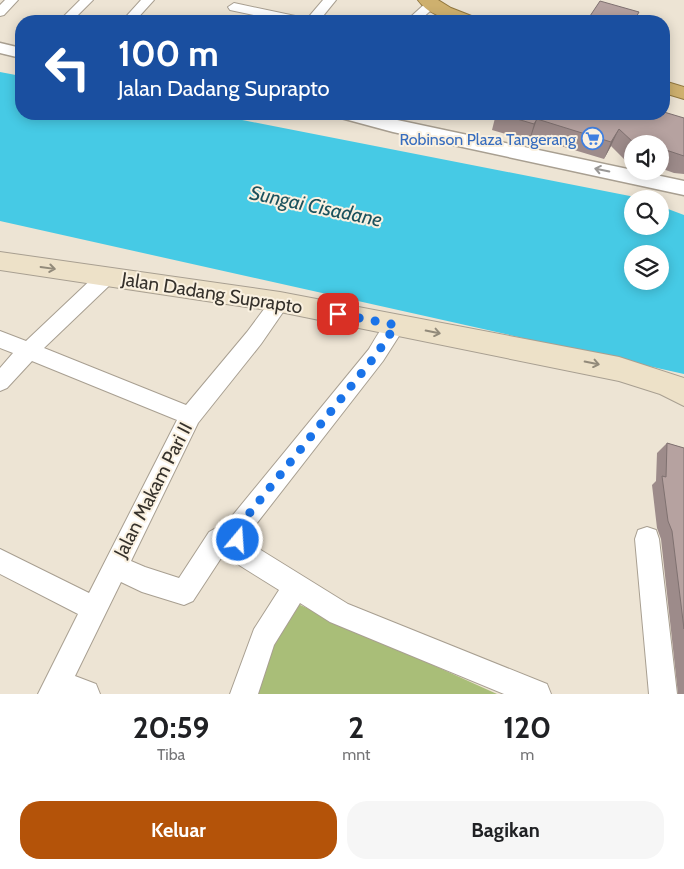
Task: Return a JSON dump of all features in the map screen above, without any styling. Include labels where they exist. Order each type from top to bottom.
[{"type":"highway","points":[[429,2],[456,15]]},
{"type":"highway","points":[[670,89],[684,93]]},
{"type":"main road","name":"Jalan Dadang Suprapto","points":[[2,264],[280,302],[619,369],[668,384],[684,393]]},
{"type":"street","points":[[0,12],[12,0]]},
{"type":"street","points":[[71,15],[86,0]]},
{"type":"street","points":[[134,15],[148,0]]},
{"type":"street","points":[[317,15],[330,0]]},
{"type":"street","points":[[417,15],[429,2]]},
{"type":"street","points":[[234,6],[274,15]]},
{"type":"street","points":[[0,48],[15,52]]},
{"type":"street","points":[[370,120],[684,188]]},
{"type":"street","points":[[0,382],[27,352],[106,277]]},
{"type":"street","name":"Jalan Makam Pari II","points":[[55,688],[190,416],[254,338],[280,302]]},
{"type":"street","points":[[115,566],[142,579],[184,592],[218,541],[236,530],[376,355],[396,325]]},
{"type":"street","points":[[0,339],[27,352],[190,416]]},
{"type":"street","points":[[236,530],[240,551],[339,613],[537,694]]},
{"type":"street","points":[[647,539],[663,694]]},
{"type":"street","points":[[0,562],[94,609]]},
{"type":"street","points":[[244,694],[263,638],[296,587]]},
{"type":"street","points":[[55,688],[86,694]]},
{"type":"green space","points":[[298,604],[497,694],[256,694],[265,639]]},
{"type":"water","name":"Sungai Cisadane","points":[[0,72],[15,75],[15,120],[243,120],[624,195],[624,235],[669,235],[669,209],[684,215],[684,374],[0,221]]},
{"type":"building","points":[[600,1],[639,12],[637,15],[591,15]]},
{"type":"building","points":[[670,114],[684,118],[684,156],[669,151],[669,135],[625,135],[619,129],[611,142],[540,120],[670,120]]},
{"type":"building","points":[[520,120],[536,120],[534,124]]},
{"type":"building","points":[[667,443],[684,448],[684,629],[672,531],[668,521],[662,476],[666,477]]},
{"type":"place","name":"Robinson Plaza Tangerang","points":[[592,139]]},
{"type":"route","points":[[238,540],[236,530],[376,355],[396,325],[338,314]]}]
